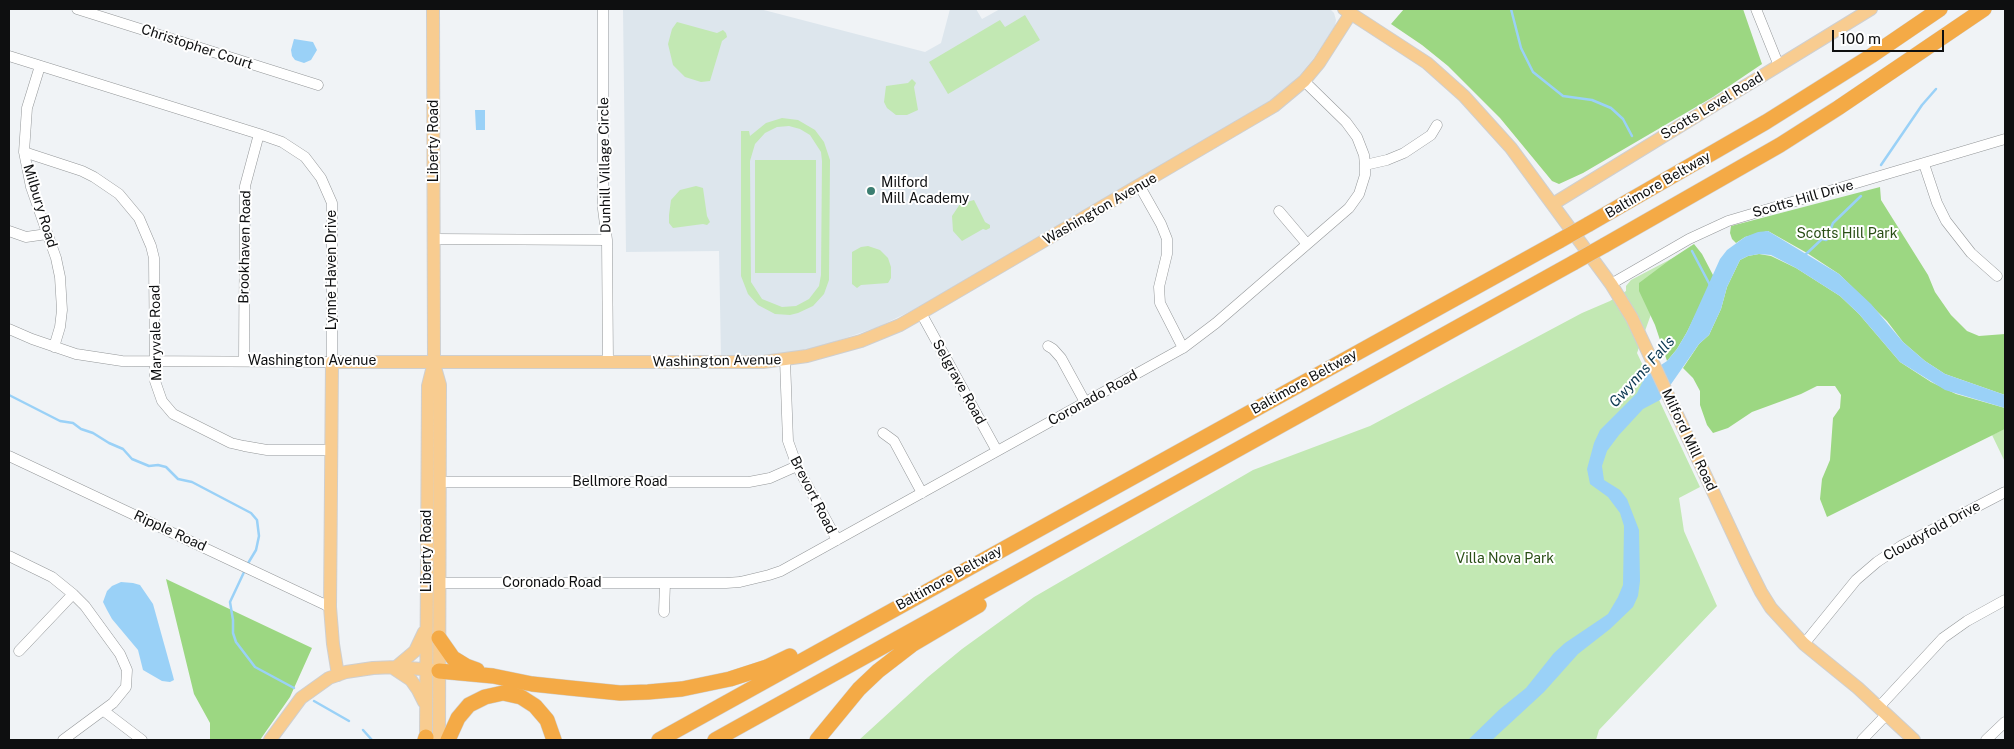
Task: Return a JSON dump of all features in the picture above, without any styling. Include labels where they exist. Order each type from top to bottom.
[{"type":"highway","name":"Baltimore Beltway","points":[[659,740],[854,630],[1589,224],[1766,122],[1871,56],[1940,9]]},
{"type":"highway","name":"Baltimore Beltway","points":[[715,740],[1574,263],[1780,145],[1984,9]]},
{"type":"highway","points":[[817,740],[859,689],[894,657],[1144,502]]},
{"type":"highway","points":[[432,670],[493,676],[532,684],[620,693],[682,689],[714,683],[752,672],[810,645],[854,630]]},
{"type":"highway","points":[[439,638],[447,651],[459,662],[493,676]]},
{"type":"highway","points":[[448,740],[458,718],[470,705],[485,697],[503,694],[521,697],[535,706],[547,720],[554,740]]},
{"type":"main road","name":"Liberty Road","points":[[429,739],[432,670],[426,625],[428,386],[434,362],[433,9]]},
{"type":"main road","name":"Scotts Level Road","points":[[1553,204],[1871,9]]},
{"type":"main road","name":"Washington Avenue","points":[[332,362],[733,363],[785,360],[824,352],[860,341],[894,328],[921,313],[1274,106],[1304,81],[1319,63],[1348,11]]},
{"type":"main road","name":"Milford Mill Road","points":[[1348,11],[1416,54],[1440,74],[1464,96],[1511,148],[1611,284],[1632,318],[1761,592],[1783,623],[1804,644],[1883,710],[1914,740]]},
{"type":"main road","name":"Lynne Haven Drive","points":[[332,362],[330,607],[338,675]]},
{"type":"main road","name":"Liberty Road","points":[[429,739],[426,708],[439,638],[440,386],[434,362]]},
{"type":"main road","points":[[393,667],[414,651],[426,625]]},
{"type":"main road","points":[[393,667],[415,684],[426,708]]},
{"type":"main road","points":[[270,740],[301,698],[322,682],[338,675],[356,670],[393,667],[432,670]]},
{"type":"street","name":"Christopher Court","points":[[76,9],[318,85]]},
{"type":"street","name":"Dunhill Village Circle","points":[[435,239],[607,240],[603,209],[603,9]]},
{"type":"street","points":[[1756,9],[1779,66]]},
{"type":"street","name":"Lynne Haven Drive","points":[[9,56],[259,134],[282,142],[305,157],[321,178],[332,203],[332,362]]},
{"type":"street","name":"Milbury Road","points":[[40,66],[27,108],[24,152],[31,187],[56,258],[62,293],[60,327],[54,348]]},
{"type":"street","name":"Coronado Road","points":[[439,583],[740,582],[781,571],[1182,348],[1216,324],[1308,244],[1355,201],[1363,185],[1365,164],[1361,146],[1352,129],[1304,81]]},
{"type":"street","points":[[1365,164],[1387,160],[1404,153],[1431,135],[1437,125]]},
{"type":"street","name":"Brookhaven Road","points":[[244,361],[244,196],[248,172],[259,134]]},
{"type":"street","name":"Scotts Hill Drive","points":[[1611,284],[1690,239],[1728,221],[2005,140]]},
{"type":"street","name":"Maryvale Road","points":[[24,152],[82,171],[94,177],[119,194],[139,218],[154,258],[154,361],[157,392],[167,408],[181,420],[231,443],[256,449],[332,450]]},
{"type":"street","points":[[1924,164],[1937,203],[1946,221],[1971,253],[1997,276]]},
{"type":"street","points":[[1139,185],[1167,238],[1167,254],[1159,287],[1160,303],[1182,348]]},
{"type":"street","points":[[1279,211],[1308,244]]},
{"type":"street","points":[[9,231],[26,237],[47,234]]},
{"type":"street","points":[[607,240],[608,362]]},
{"type":"street","name":"Selgrave Road","points":[[921,313],[997,451]]},
{"type":"street","name":"Washington Avenue","points":[[9,329],[54,348],[96,358],[154,361],[332,362]]},
{"type":"street","points":[[1048,346],[1061,358],[1085,402]]},
{"type":"street","name":"Brevort Road","points":[[785,360],[786,429],[788,441],[797,466],[837,540]]},
{"type":"street","points":[[883,433],[894,441],[922,493]]},
{"type":"street","name":"Ripple Road","points":[[9,456],[330,607]]},
{"type":"street","name":"Bellmore Road","points":[[440,482],[749,482],[770,478],[797,466]]},
{"type":"street","name":"Cloudyfold Drive","points":[[1804,644],[1856,580],[1877,562],[1901,546],[2005,492]]},
{"type":"street","points":[[9,556],[52,578],[73,594],[85,606],[120,654],[127,670],[126,687],[121,695],[104,711],[63,740]]},
{"type":"street","points":[[664,583],[664,612]]},
{"type":"street","points":[[19,651],[73,594]]},
{"type":"street","points":[[1862,740],[1883,710],[1943,638],[1967,621],[2005,600]]},
{"type":"street","points":[[104,711],[142,740]]},
{"type":"street","points":[[1986,740],[2005,722]]},
{"type":"shaded area","name":"Milford Mill Academy","points":[[623,9],[760,9],[925,52],[941,43],[950,9],[976,9],[982,19],[1000,9],[1330,9],[1334,13],[1336,20],[1335,26],[1313,59],[1299,76],[1270,101],[917,308],[878,327],[822,346],[785,354],[721,357],[719,251],[626,252]]},
{"type":"green space","points":[[1404,9],[1743,9],[1762,64],[1713,97],[1583,173],[1559,184],[1552,181],[1500,118],[1448,66],[1391,24]]},
{"type":"green space","points":[[1025,15],[1040,40],[948,94],[929,62],[1000,20],[1005,27]]},
{"type":"green space","points":[[677,22],[717,33],[723,30],[726,33],[727,37],[722,41],[710,81],[701,82],[685,77],[673,65],[668,44],[672,29]]},
{"type":"green space","points":[[912,79],[916,83],[914,87],[918,110],[907,115],[896,115],[887,108],[884,102],[886,86],[908,83]]},
{"type":"green space","points":[[782,118],[798,120],[815,130],[824,142],[830,160],[829,280],[824,294],[813,306],[790,315],[775,314],[758,305],[748,294],[741,276],[741,131],[749,131],[750,136],[766,123]],"holes":[[[789,126],[800,129],[810,135],[821,152],[821,275],[819,286],[809,299],[796,306],[782,307],[762,299],[751,282],[750,161],[755,144],[765,133],[777,127]]]},
{"type":"green space","points":[[755,160],[816,160],[816,273],[755,273]]},
{"type":"green space","points":[[696,186],[703,188],[707,216],[710,222],[707,225],[673,228],[669,223],[671,200],[680,190]]},
{"type":"green space","name":"Scotts Hill Park","points":[[1880,187],[1881,200],[1928,275],[1935,292],[1951,315],[1967,331],[1979,336],[2005,334],[2005,395],[1945,374],[1925,361],[1903,342],[1887,321],[1839,274],[1807,253],[1768,231],[1745,237],[1736,243],[1730,233],[1731,226]]},
{"type":"green space","points":[[974,200],[990,228],[983,229],[962,241],[953,231],[952,216],[960,204]]},
{"type":"green space","points":[[1694,244],[1702,254],[1714,277],[1687,332],[1667,361],[1655,325],[1639,291],[1639,283]]},
{"type":"green space","points":[[868,246],[880,250],[888,258],[891,267],[891,278],[888,283],[861,285],[857,288],[852,284],[852,252],[861,247]]},
{"type":"green space","points":[[1759,254],[1771,256],[1796,268],[1840,296],[1859,314],[1900,362],[1931,382],[1956,394],[2005,408],[2005,429],[1827,517],[1820,499],[1822,479],[1830,460],[1833,418],[1840,408],[1841,395],[1835,386],[1817,386],[1752,412],[1728,428],[1713,433],[1707,425],[1700,405],[1700,391],[1693,378],[1683,368],[1699,344],[1709,335],[1721,309],[1727,287],[1740,260]]},
{"type":"green space","name":"Villa Nova Park","points":[[1671,259],[1637,353],[1700,487],[1679,498],[1684,531],[1717,606],[1599,730],[1596,740],[859,740],[928,677],[962,649],[1034,597],[1253,470],[1370,426],[1582,313],[1610,301],[1626,291],[1626,286],[1631,280]]},
{"type":"green space","points":[[2005,429],[2005,462],[1992,435]]},
{"type":"green space","points":[[166,579],[312,648],[290,697],[260,740],[210,740],[210,723],[194,694]]},
{"type":"water","points":[[294,39],[313,42],[317,50],[311,60],[304,63],[295,60],[291,50]]},
{"type":"water","points":[[475,110],[485,110],[485,130],[476,130]]},
{"type":"water","name":"Gwynns Falls","points":[[1768,231],[1839,274],[1871,304],[1903,342],[1925,361],[1945,374],[2005,395],[2005,408],[1945,390],[1900,362],[1859,314],[1840,296],[1796,268],[1771,255],[1759,254],[1740,260],[1727,287],[1721,309],[1709,335],[1699,344],[1660,400],[1643,409],[1619,435],[1607,451],[1602,466],[1604,480],[1620,490],[1627,499],[1639,530],[1640,581],[1638,596],[1633,607],[1610,629],[1578,654],[1544,692],[1492,740],[1468,740],[1500,709],[1526,688],[1554,653],[1565,643],[1608,614],[1623,585],[1624,526],[1620,513],[1608,497],[1590,484],[1587,469],[1594,443],[1600,430],[1637,393],[1646,375],[1667,361],[1677,349],[1687,332],[1720,259],[1727,250],[1745,237],[1758,232]]},
{"type":"water","points":[[121,582],[140,585],[153,604],[174,680],[170,682],[162,681],[143,670],[138,650],[112,619],[107,610],[103,602],[107,591],[112,586]]},
{"type":"waterway","points":[[1511,9],[1521,48],[1533,72],[1563,96],[1592,100],[1611,108],[1623,119],[1632,136]]},
{"type":"waterway","points":[[1881,165],[1922,105],[1936,89]]},
{"type":"waterway","points":[[1805,255],[1822,239],[1826,240],[1831,237],[1833,223],[1861,196]]},
{"type":"waterway","points":[[1692,251],[1711,287]]},
{"type":"waterway","points":[[9,395],[60,421],[73,423],[81,429],[93,433],[123,449],[132,459],[149,466],[158,465],[166,467],[178,479],[192,482],[251,513],[257,520],[259,536],[256,550],[247,565]]},
{"type":"waterway","points":[[245,570],[230,602],[233,633],[236,642],[255,667],[294,688]]},
{"type":"waterway","points":[[314,701],[349,721]]},
{"type":"waterway","points":[[363,730],[372,740]]},
{"type":"place","name":"Milford Mill Academy","points":[[871,191]]}]
